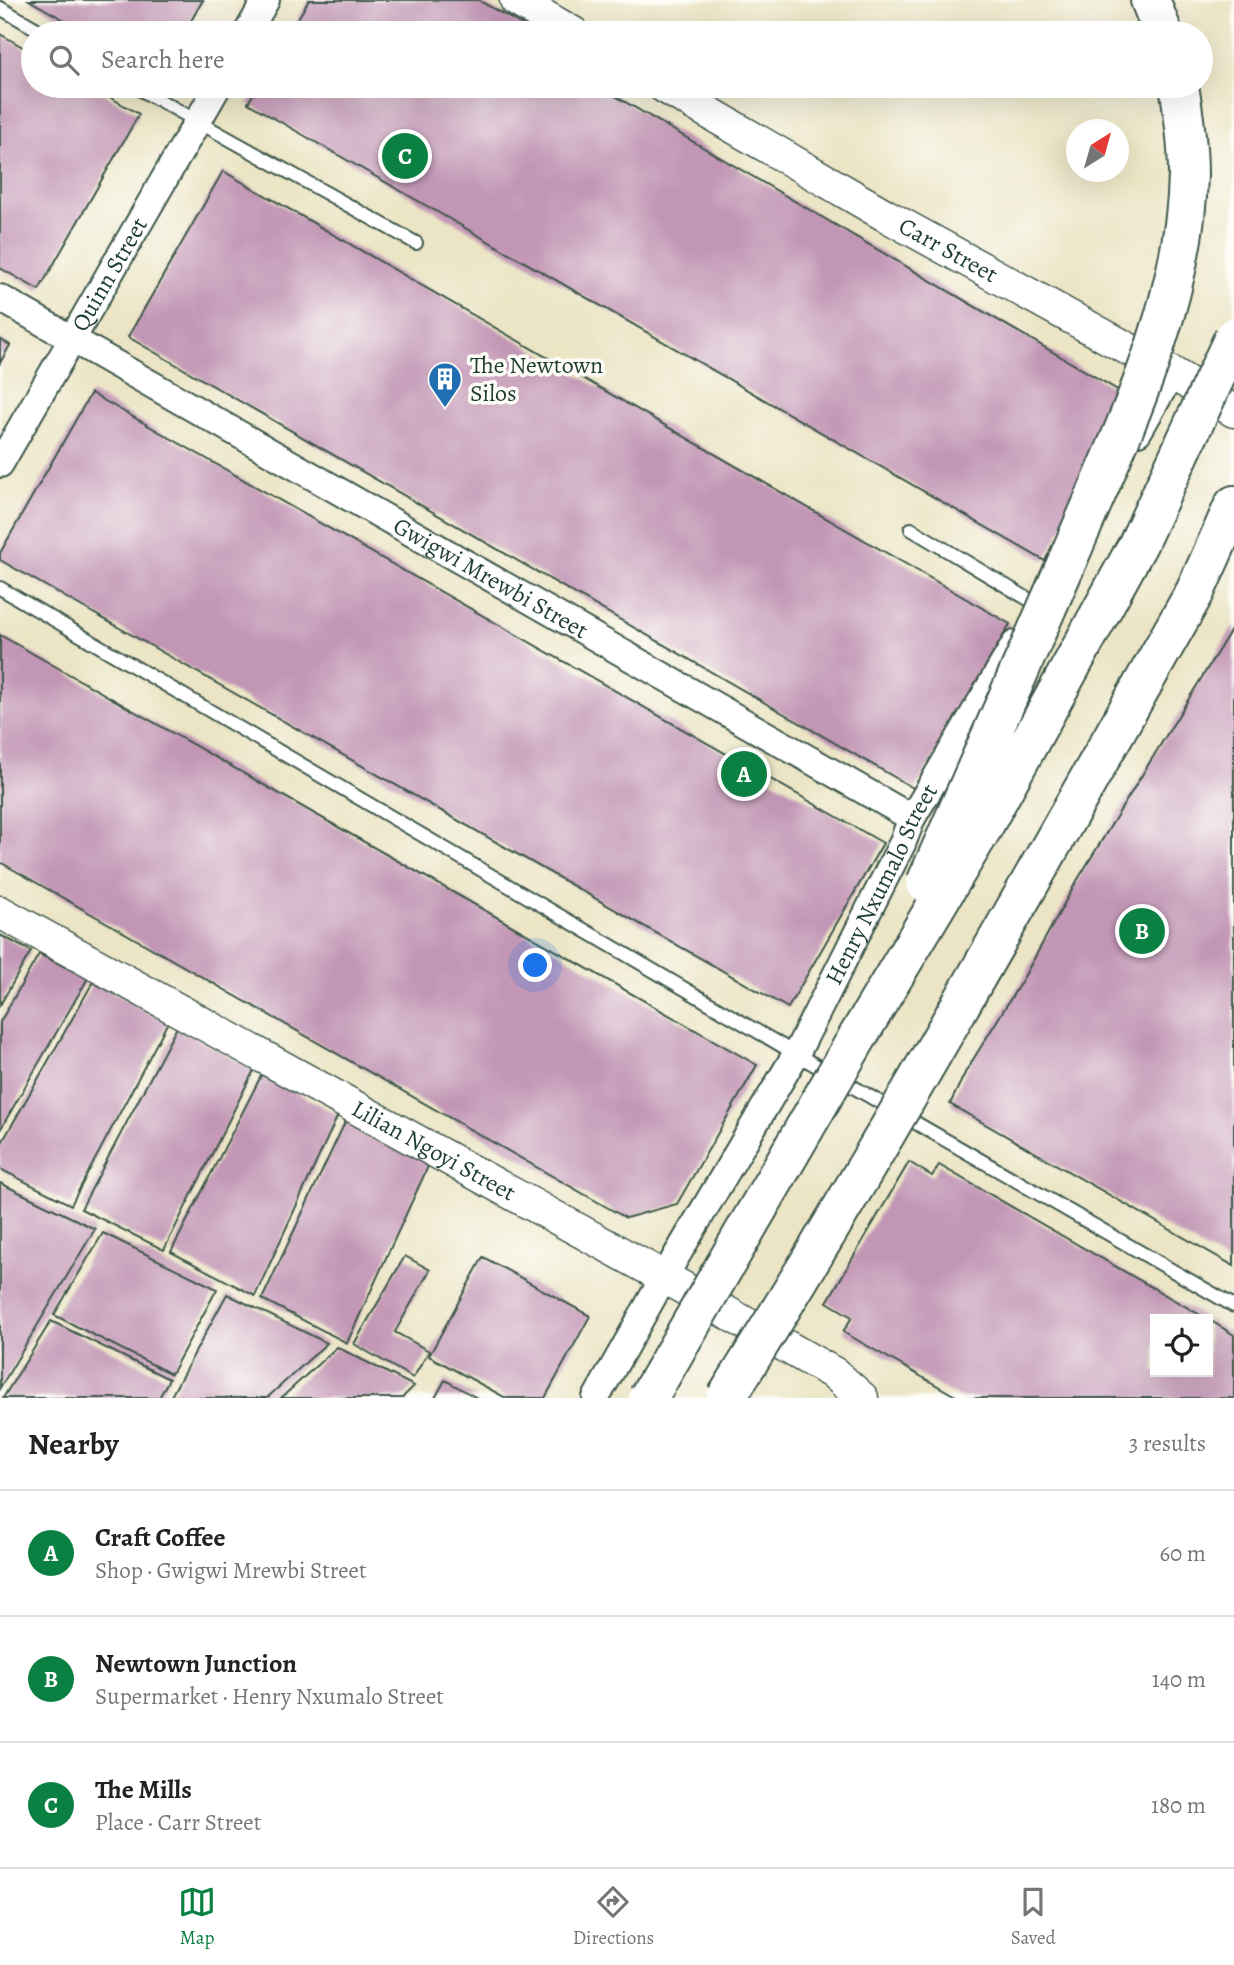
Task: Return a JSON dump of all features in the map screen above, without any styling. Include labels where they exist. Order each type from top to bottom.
[{"type":"highway","points":[[1150,0],[1158,21]]},
{"type":"highway","points":[[857,1038],[1123,432],[1165,314],[1183,232],[1188,174],[1181,98]]},
{"type":"highway","points":[[648,1398],[982,829],[1138,544],[1234,337]]},
{"type":"highway","points":[[726,1398],[902,1105],[1195,592],[1234,505]]},
{"type":"highway","points":[[1195,592],[1234,551]]},
{"type":"street","points":[[254,21],[266,0]]},
{"type":"street","points":[[516,0],[552,21]]},
{"type":"street","name":"Quinn Street","points":[[0,464],[211,98]]},
{"type":"street","name":"Carr Street","points":[[684,98],[885,215],[1172,373],[1234,411]]},
{"type":"street","name":"Gwigwi Mrewbi Street","points":[[0,298],[912,818]]},
{"type":"street","name":"Henry Nxumalo Street","points":[[596,1398],[796,1054],[902,844],[912,818],[1172,373]]},
{"type":"street","name":"Lilian Ngoyi Street","points":[[0,912],[664,1277],[835,1374],[862,1398]]},
{"type":"lane","points":[[0,8],[23,21]]},
{"type":"lane","points":[[155,98],[416,243]]},
{"type":"lane","points":[[911,529],[1038,605]]},
{"type":"lane","points":[[0,588],[796,1054],[1234,1306]]},
{"type":"building","points":[[29,0],[203,0],[191,21],[66,21]]},
{"type":"building","points":[[309,0],[478,0],[515,21],[296,21]]},
{"type":"building","points":[[0,34],[21,46],[21,98],[111,98],[139,114],[39,290],[0,268]]},
{"type":"building","points":[[251,98],[619,98],[1126,395],[1112,431],[1045,561],[248,103]]},
{"type":"building","points":[[223,171],[1010,624],[915,789],[128,337]]},
{"type":"building","points":[[0,339],[10,345],[0,363]]},
{"type":"building","points":[[91,393],[883,843],[788,1008],[0,560],[0,553]]},
{"type":"building","points":[[1234,625],[1234,1266],[950,1104],[966,1071],[1024,977],[1075,884]]},
{"type":"building","points":[[0,635],[757,1065],[677,1204],[626,1218],[0,862]]},
{"type":"building","points":[[0,935],[31,951],[0,1005]]},
{"type":"building","points":[[39,954],[88,978],[0,1130],[0,1022]]},
{"type":"building","points":[[93,982],[168,1022],[71,1205],[0,1169],[0,1146]]},
{"type":"building","points":[[177,1027],[254,1070],[164,1250],[81,1209]]},
{"type":"building","points":[[262,1074],[338,1115],[255,1296],[171,1252]]},
{"type":"building","points":[[346,1120],[430,1162],[347,1343],[262,1299]]},
{"type":"building","points":[[909,1162],[932,1176],[939,1165],[1198,1314],[1150,1314],[1150,1377],[1213,1377],[1213,1322],[1234,1335],[1234,1398],[959,1398],[843,1332],[852,1317],[827,1302]]},
{"type":"building","points":[[0,1183],[95,1229],[0,1388]]},
{"type":"building","points":[[103,1233],[217,1289],[171,1374],[54,1315]]},
{"type":"building","points":[[405,1256],[430,1270],[395,1332],[429,1351],[413,1378],[354,1344]]},
{"type":"building","points":[[483,1257],[590,1316],[545,1398],[506,1398],[429,1356]]},
{"type":"building","points":[[227,1294],[327,1343],[267,1398],[170,1398]]},
{"type":"building","points":[[51,1321],[169,1379],[159,1398],[3,1398]]},
{"type":"building","points":[[337,1347],[414,1386],[402,1398],[281,1398]]},
{"type":"building","points":[[445,1380],[477,1398],[435,1398]]},
{"type":"place","name":"The Mills","points":[[405,156]]},
{"type":"place","name":"The Newtown Silos","points":[[445,409]]},
{"type":"place","name":"Craft Coffee","points":[[744,774]]},
{"type":"place","name":"Newtown Junction","points":[[1142,931]]}]
